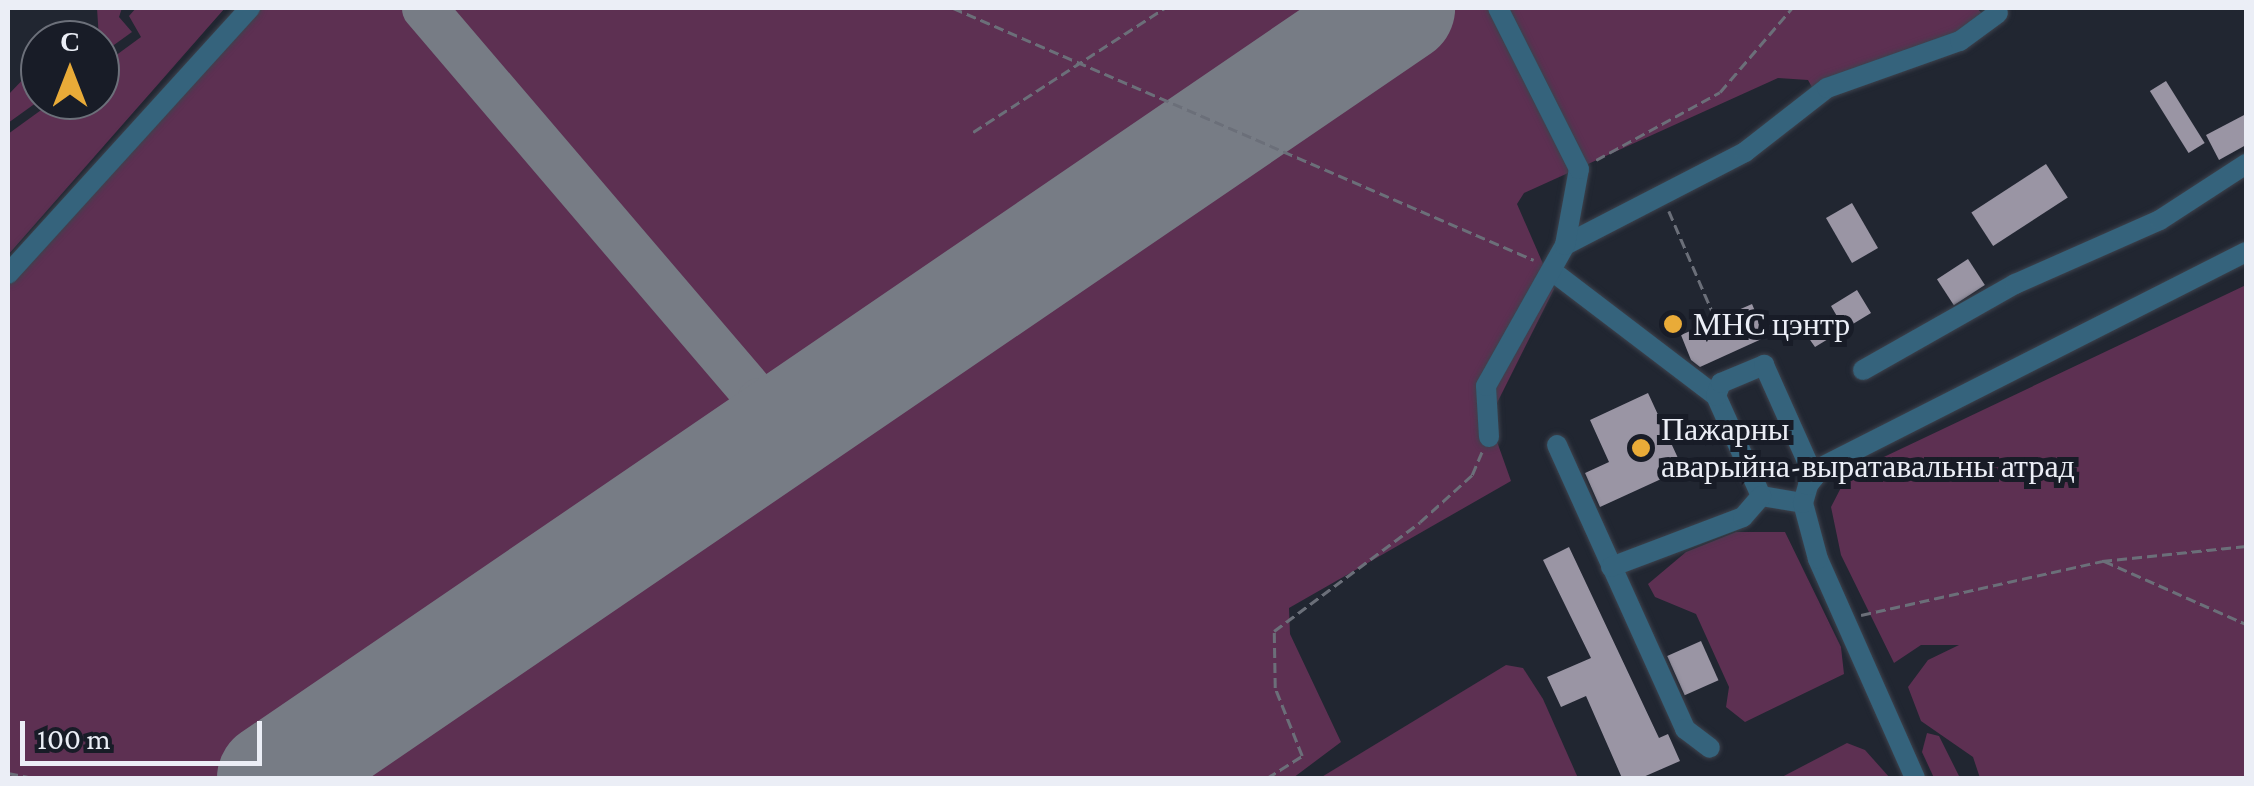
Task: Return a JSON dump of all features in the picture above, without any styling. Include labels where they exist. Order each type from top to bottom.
[{"type":"street","points":[[8,274],[250,8]]},
{"type":"street","points":[[1489,437],[1486,386],[1566,245],[1578,169],[1498,8]]},
{"type":"street","points":[[1566,245],[1663,198],[1744,152],[1827,88],[1960,41],[1998,12]]},
{"type":"street","points":[[1864,370],[2016,284],[2160,220],[2246,164]]},
{"type":"street","points":[[1915,778],[1845,619],[1803,503],[1814,477],[2246,252]]},
{"type":"street","points":[[1552,272],[1716,396],[1761,496]]},
{"type":"street","points":[[1716,396],[1720,383],[1764,365],[1814,477]]},
{"type":"street","points":[[1558,445],[1684,729],[1710,748]]},
{"type":"street","points":[[1761,496],[1803,503]]},
{"type":"street","points":[[1611,567],[1743,517],[1761,496]]},
{"type":"path","points":[[953,8],[1552,272]]},
{"type":"path","points":[[973,132],[1165,8]]},
{"type":"path","points":[[1578,169],[1690,114],[1792,8]]},
{"type":"path","points":[[1663,198],[1716,320]]},
{"type":"path","points":[[1267,778],[1302,756],[1274,688],[1274,631],[1472,475],[1489,437]]},
{"type":"path","points":[[1845,619],[2102,561],[2246,546]]},
{"type":"path","points":[[2102,561],[2246,624]]},
{"type":"path","points":[[8,773],[34,778]]},
{"type":"shaded area","points":[[97,8],[122,8],[119,17],[132,32],[120,41],[120,20],[98,20]]},
{"type":"shaded area","points":[[136,8],[225,8],[8,255],[8,134],[27,120],[120,120],[120,52],[141,37],[129,16]]},
{"type":"shaded area","points":[[259,8],[1977,8],[1987,19],[1814,91],[1808,80],[1778,78],[1524,193],[1517,204],[1554,289],[1489,419],[1511,481],[1289,608],[1290,634],[1341,742],[1293,778],[8,778],[8,286]]},
{"type":"shaded area","points":[[20,82],[20,114],[8,123],[8,95]]},
{"type":"shaded area","points":[[2246,285],[2246,778],[1980,778],[1973,757],[1921,721],[1908,687],[1928,660],[1959,645],[1921,645],[1894,663],[1841,555],[1831,507],[1848,474]]},
{"type":"shaded area","points":[[1736,532],[1785,532],[1841,647],[1844,674],[1745,722],[1726,707],[1729,687],[1696,614],[1655,597],[1648,584],[1686,552]]},
{"type":"shaded area","points":[[1506,665],[1523,668],[1543,699],[1578,778],[1320,778]]},
{"type":"shaded area","points":[[1927,733],[1939,736],[1960,778],[1934,778],[1922,752]]},
{"type":"shaded area","points":[[1847,743],[1865,750],[1890,778],[1780,778]]},
{"type":"building","points":[[2166,81],[2205,143],[2189,153],[2150,91]]},
{"type":"building","points":[[2246,114],[2246,145],[2219,160],[2206,135]]},
{"type":"building","points":[[2046,164],[2068,198],[1993,246],[1971,212]]},
{"type":"building","points":[[1852,203],[1878,248],[1852,263],[1826,218]]},
{"type":"building","points":[[1968,259],[1985,285],[1954,305],[1937,279]]},
{"type":"building","points":[[1857,290],[1871,313],[1815,347],[1808,337],[1838,318],[1831,306]]},
{"type":"building","points":[[1752,304],[1766,337],[1700,367],[1691,360],[1681,335]]},
{"type":"building","points":[[1648,393],[1683,469],[1600,507],[1585,473],[1609,462],[1590,420]]},
{"type":"building","points":[[1569,547],[1659,738],[1668,734],[1680,761],[1641,778],[1622,778],[1586,696],[1561,707],[1547,677],[1591,658],[1543,560]]},
{"type":"building","points":[[1701,641],[1718,680],[1685,695],[1667,656]]},
{"type":"taxiway","points":[[424,8],[759,400],[768,439]]},
{"type":"runway","points":[[272,778],[1400,8]]},
{"type":"place","name":"МНС цэнтр","points":[[1673,324]]},
{"type":"place","name":"Пажарны аварыйна-выратавальны атрад","points":[[1641,448]]}]
